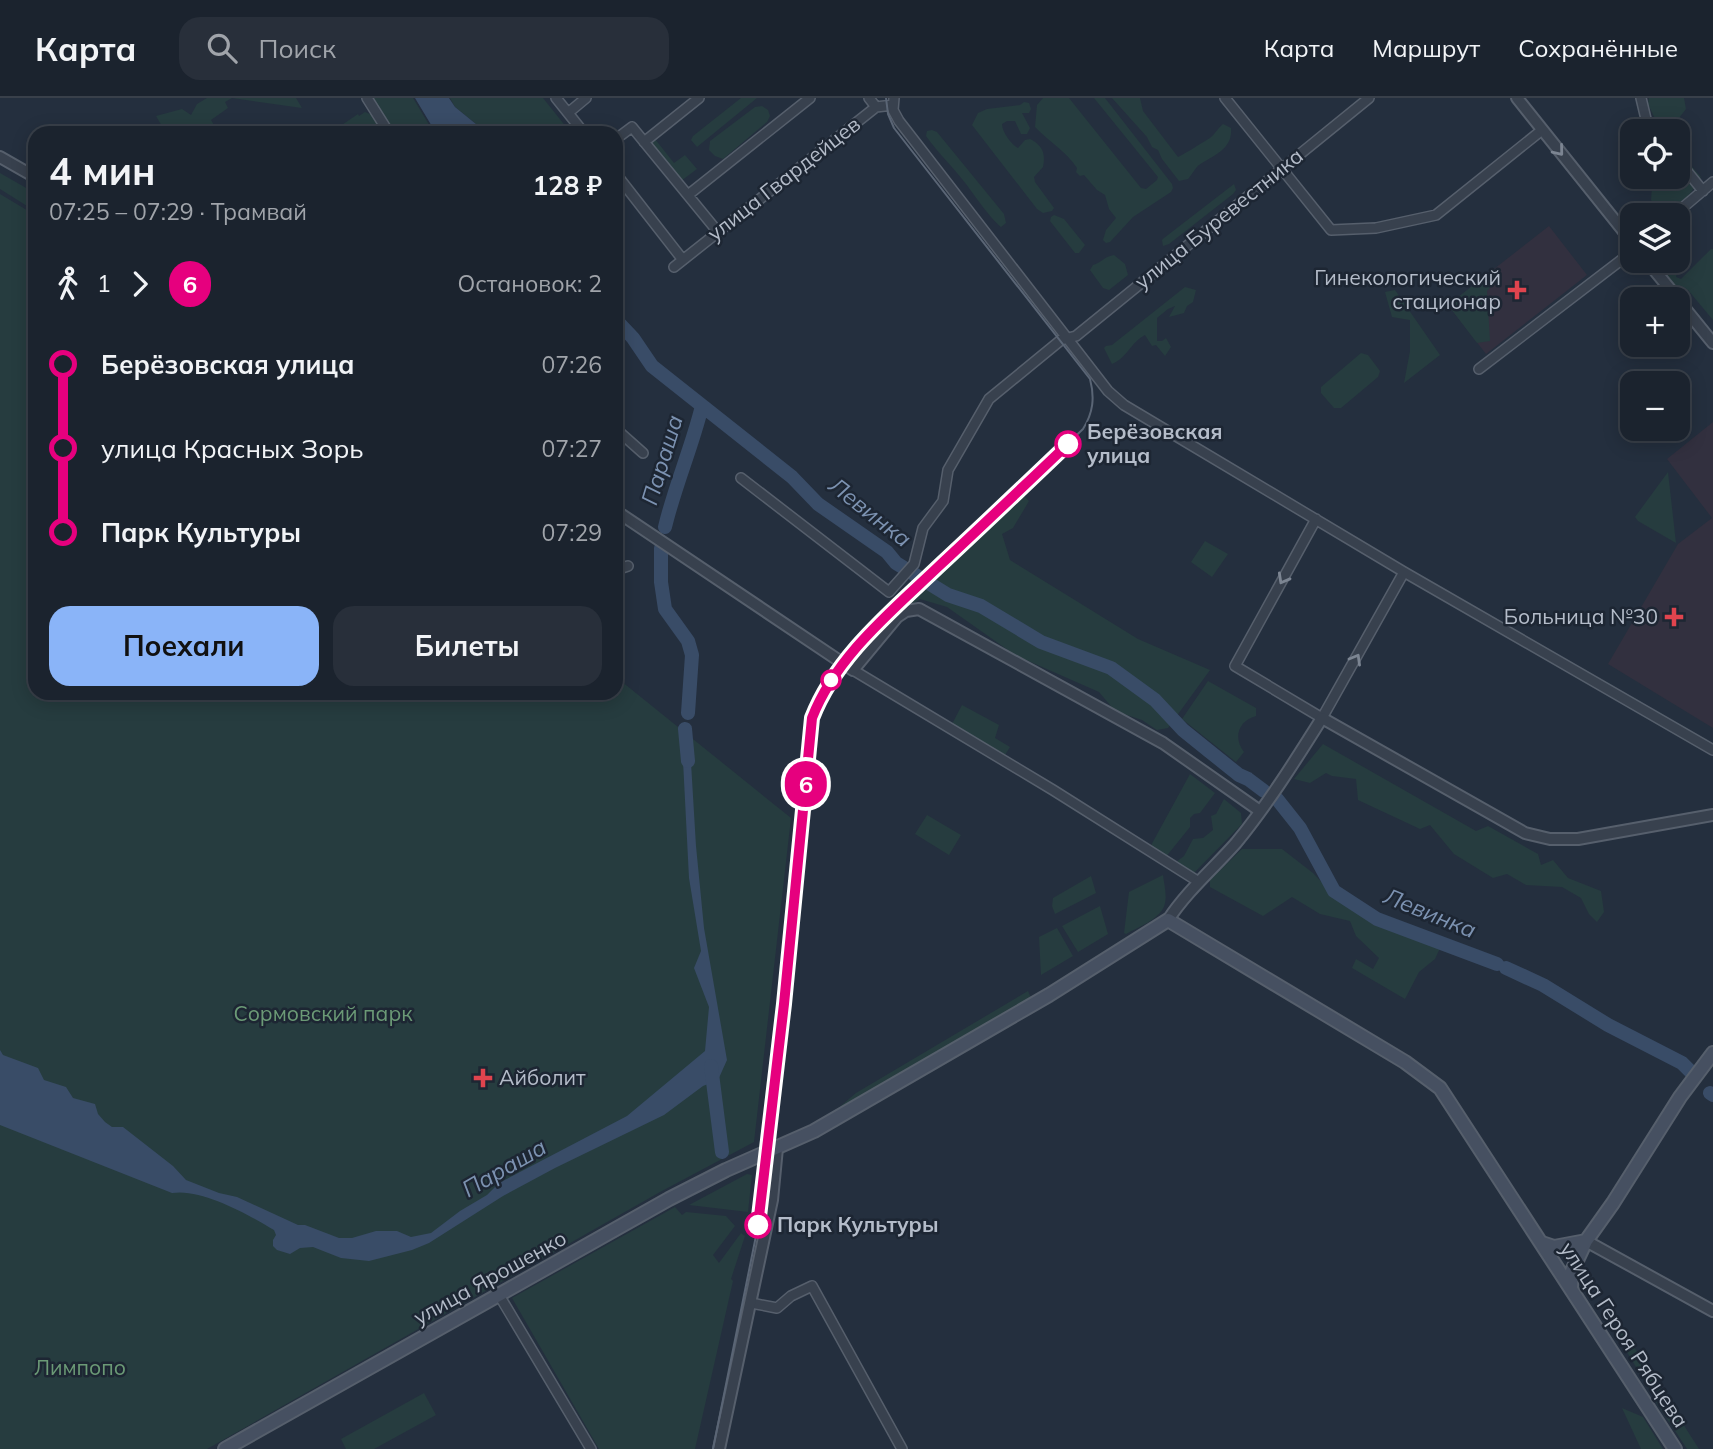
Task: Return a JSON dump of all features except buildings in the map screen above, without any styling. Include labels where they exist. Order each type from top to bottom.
[{"type":"main road","name":"улица Ярошенко","points":[[225,1449],[700,1182],[814,1131],[1049,995],[1168,919]]},
{"type":"main road","name":"улица Героя Рябцева","points":[[1168,919],[1405,1062],[1440,1088],[1675,1449]]},
{"type":"main road","points":[[1570,1287],[1572,1271],[1586,1241],[1680,1097],[1713,1053]]},
{"type":"main road","points":[[1542,1243],[1554,1247],[1586,1241]]},
{"type":"street","points":[[366,98],[384,126]]},
{"type":"street","points":[[556,98],[578,126]]},
{"type":"street","points":[[568,113],[586,98]]},
{"type":"street","points":[[644,142],[699,98]]},
{"type":"street","points":[[688,195],[810,98]]},
{"type":"street","points":[[869,98],[876,107]]},
{"type":"street","points":[[1225,98],[1331,230],[1376,228],[1436,215],[1542,130]]},
{"type":"street","name":"улица Буревестника","points":[[741,478],[889,592],[914,564],[923,528],[943,502],[947,470],[989,398],[1060,340],[1076,336],[1369,98]]},
{"type":"street","points":[[1517,98],[1620,227]]},
{"type":"street","points":[[1641,98],[1647,119]]},
{"type":"street","points":[[893,102],[899,121],[1108,391],[1124,405],[1404,572],[1713,750]]},
{"type":"street","name":"улица Гвардейцев","points":[[674,267],[876,107],[893,102]]},
{"type":"street","points":[[623,134],[632,127],[718,232]]},
{"type":"street","points":[[0,157],[28,173]]},
{"type":"street","points":[[1690,175],[1703,191]]},
{"type":"street","points":[[1688,203],[1713,182]]},
{"type":"street","points":[[623,183],[683,260]]},
{"type":"street","points":[[1479,369],[1620,261]]},
{"type":"street","points":[[1657,273],[1668,287]]},
{"type":"street","points":[[1690,314],[1713,343]]},
{"type":"street","points":[[623,435],[643,453]]},
{"type":"street","points":[[623,515],[853,670],[1053,790],[1199,882]]},
{"type":"street","points":[[1316,519],[1235,666],[1525,832],[1550,839],[1578,839],[1713,815]]},
{"type":"street","points":[[623,568],[628,566]]},
{"type":"street","points":[[1168,919],[1181,900],[1235,843],[1260,811],[1322,718],[1404,572]]},
{"type":"street","points":[[853,670],[897,617],[906,611],[919,609],[1163,743],[1260,811]]},
{"type":"street","points":[[719,1449],[772,1200],[777,1148]]},
{"type":"street","points":[[1586,1241],[1713,1311]]},
{"type":"street","points":[[751,1303],[777,1308],[791,1296],[812,1286],[902,1449]]},
{"type":"street","points":[[499,1294],[591,1449]]},
{"type":"shaded area","name":"Гинекологический стационар","points":[[1549,226],[1587,275],[1486,354],[1448,305]]},
{"type":"shaded area","name":"Больница №30","points":[[1713,422],[1713,728],[1608,664],[1678,544],[1712,518],[1667,459]]},
{"type":"green space","points":[[207,98],[232,98],[225,102],[228,108],[211,120],[215,126],[162,126],[156,116],[182,109],[191,115],[197,104]]},
{"type":"green space","points":[[232,98],[296,98],[302,108]]},
{"type":"green space","points":[[373,98],[413,98],[430,126],[388,126]]},
{"type":"green space","points":[[450,98],[543,98],[565,126],[478,126],[455,107]]},
{"type":"green space","points":[[741,98],[757,98],[697,147],[691,140],[693,136]]},
{"type":"green space","points":[[1043,98],[1069,98],[1141,188],[1146,189],[1158,177],[1094,98],[1105,98],[1172,184],[1171,192],[1133,217],[1110,242],[1103,240],[1106,230],[1116,218],[1109,209],[1105,195],[1084,175],[1080,176],[1068,157],[1035,127],[1037,105]]},
{"type":"green space","points":[[1112,98],[1140,98],[1143,111],[1178,157],[1210,138],[1223,124],[1231,128],[1229,141],[1221,151],[1198,166],[1188,179],[1179,181],[1158,150],[1152,147],[1147,137]]},
{"type":"green space","points":[[1649,98],[1684,98],[1686,109],[1679,118],[1655,119],[1648,104]]},
{"type":"green space","points":[[1029,103],[1031,109],[1029,113],[1022,113],[1030,128],[1027,134],[1021,134],[1015,121],[1007,121],[1002,127],[1007,138],[1018,148],[1025,140],[1030,139],[1042,150],[1043,167],[1034,177],[1035,182],[1054,208],[1043,213],[1037,209],[972,125],[978,113],[987,109],[1020,105]]},
{"type":"green space","points":[[762,106],[768,110],[770,116],[767,122],[723,159],[709,150],[710,141],[755,107]]},
{"type":"green space","points":[[365,112],[372,115],[379,126],[340,126],[358,114],[359,116]]},
{"type":"green space","points":[[927,131],[937,132],[1004,214],[1006,223],[1001,227],[926,136]]},
{"type":"green space","points":[[655,139],[674,163],[685,155],[697,169],[681,181],[650,143]]},
{"type":"green space","points":[[1690,164],[1701,177],[1680,203],[1653,203],[1652,189],[1690,189]]},
{"type":"green space","points":[[0,173],[28,189],[28,207],[0,189]]},
{"type":"green space","points":[[1234,184],[1236,190],[1233,194],[1163,246],[1164,238]]},
{"type":"green space","name":"Сормовский парк","points":[[0,194],[28,211],[28,700],[623,700],[623,683],[791,818],[754,1142],[660,1192],[207,1449],[0,1449]]},
{"type":"green space","points":[[1054,215],[1064,219],[1085,245],[1079,253],[1075,253],[1050,221]]},
{"type":"green space","points":[[1713,249],[1713,320],[1690,292],[1690,287],[1674,287],[1673,282],[1668,279],[1667,273],[1677,273],[1676,277],[1681,279],[1690,273]]},
{"type":"green space","points":[[1114,255],[1125,264],[1128,275],[1109,290],[1103,288],[1090,270],[1093,265]]},
{"type":"green space","points":[[1494,269],[1501,274],[1487,291],[1490,341],[1477,343],[1448,305]]},
{"type":"green space","points":[[1185,287],[1196,290],[1193,302],[1187,306],[1184,313],[1169,317],[1175,306],[1157,318],[1157,341],[1166,338],[1171,347],[1165,356],[1156,345],[1152,346],[1145,335],[1112,364],[1104,348],[1112,345]]},
{"type":"green space","points":[[1395,290],[1440,355],[1404,383],[1410,351],[1410,320],[1392,317],[1385,292]]},
{"type":"green space","points":[[1361,353],[1368,355],[1380,371],[1378,377],[1341,408],[1334,408],[1321,393],[1321,387]]},
{"type":"green space","points":[[1668,472],[1676,543],[1635,517]]},
{"type":"green space","points":[[1020,492],[1029,501],[1013,528],[1002,534],[1010,560],[1138,639],[1210,670],[1168,728],[1157,730],[1142,720],[1115,711],[1099,692],[1015,655],[947,607],[920,599],[910,606],[900,606]]},
{"type":"green space","points":[[1205,541],[1228,554],[1212,577],[1191,562]]},
{"type":"green space","points":[[1208,681],[1256,708],[1256,716],[1245,722],[1239,731],[1239,741],[1244,752],[1236,762],[1182,719]]},
{"type":"green space","points":[[962,705],[999,725],[995,738],[1010,747],[1005,755],[952,724]]},
{"type":"green space","points":[[1323,744],[1476,831],[1488,826],[1538,854],[1541,865],[1553,860],[1568,878],[1601,891],[1604,912],[1597,922],[1589,914],[1581,898],[1562,887],[1526,885],[1507,874],[1493,878],[1454,854],[1430,825],[1420,829],[1358,800],[1356,779],[1326,773],[1310,783],[1294,779]]},
{"type":"green space","points":[[1190,774],[1215,793],[1200,813],[1190,818],[1190,827],[1165,858],[1149,849]]},
{"type":"green space","points":[[1224,799],[1241,813],[1242,824],[1194,873],[1176,862],[1184,856],[1193,839],[1203,838],[1213,830],[1211,816],[1216,814]]},
{"type":"green space","points":[[927,815],[961,835],[949,855],[915,834]]},
{"type":"green space","points":[[1242,849],[1282,849],[1313,873],[1333,894],[1376,922],[1441,946],[1435,959],[1419,972],[1405,999],[1352,968],[1356,959],[1373,969],[1379,958],[1356,936],[1350,921],[1320,914],[1292,897],[1263,916],[1210,887],[1210,880]]},
{"type":"green space","points":[[1163,875],[1166,896],[1163,909],[1149,922],[1124,933],[1129,892]]},
{"type":"green space","points":[[1091,876],[1096,893],[1055,914],[1053,898]]},
{"type":"green space","points":[[1100,906],[1108,934],[1078,952],[1062,926]]},
{"type":"green space","points":[[1057,928],[1073,956],[1041,975],[1039,937]]},
{"type":"green space","points":[[1028,991],[1032,1000],[829,1116],[856,1093]]},
{"type":"green space","points":[[747,1174],[752,1175],[748,1212],[689,1205]]},
{"type":"green space","points":[[675,1207],[682,1215],[686,1212],[726,1216],[735,1226],[713,1255],[719,1263],[741,1233],[745,1236],[731,1279],[733,1281],[695,1449],[599,1449],[512,1298]]},
{"type":"green space","points":[[1620,1325],[1663,1392],[1652,1393],[1614,1331]]},
{"type":"green space","points":[[424,1393],[436,1415],[374,1449],[346,1449],[341,1439]]},
{"type":"green space","points":[[1656,1402],[1669,1402],[1699,1449],[1687,1449]]},
{"type":"green space","points":[[1622,1408],[1643,1417],[1663,1449],[1641,1449]]},
{"type":"water","points":[[415,98],[449,98],[455,107],[478,126],[432,126]]},
{"type":"water","points":[[682,741],[690,746],[704,928],[727,1060],[718,1080],[703,1086],[664,1115],[503,1196],[429,1243],[369,1261],[341,1258],[313,1247],[300,1248],[290,1254],[277,1250],[273,1246],[276,1235],[274,1230],[225,1204],[197,1195],[172,1193],[0,1125],[0,1050],[3,1055],[38,1068],[44,1080],[66,1087],[73,1098],[95,1104],[98,1114],[105,1122],[112,1127],[123,1127],[173,1166],[186,1180],[237,1197],[298,1225],[305,1225],[339,1238],[352,1238],[376,1231],[397,1231],[411,1237],[431,1233],[487,1195],[499,1183],[627,1116],[705,1051],[709,1007],[694,968],[701,951],[689,878]]},
{"type":"waterway","name":"Левинка","points":[[623,327],[652,366],[792,477],[818,504],[887,552],[896,563],[948,595],[981,606],[1041,642],[1111,668],[1155,700],[1183,730],[1209,751],[1264,791]]},
{"type":"waterway","name":"Параша","points":[[665,527],[702,406]]},
{"type":"waterway","name":"Параша","points":[[661,548],[661,582],[665,609],[688,641],[692,655],[688,713]]},
{"type":"waterway","name":"Параша","points":[[685,729],[688,761]]},
{"type":"waterway","name":"Левинка","points":[[1277,799],[1300,828],[1334,891],[1377,919],[1497,964]]},
{"type":"waterway","name":"Левинка","points":[[1506,968],[1543,985],[1608,1025],[1682,1063],[1691,1072]]},
{"type":"waterway","points":[[711,1066],[722,1152]]},
{"type":"tram line","points":[[713,1449],[761,1211],[812,718],[831,680],[875,627],[1083,429],[1092,405],[1090,379],[894,128],[888,114],[886,98]]},
{"type":"tram line","name":"6","points":[[758,1225],[784,1004],[812,718],[816,707],[831,680],[875,627],[1068,444]]},
{"type":"place","name":"Гинекологический стационар","points":[[1517,290]]},
{"type":"place","name":"Берёзовская улица","points":[[1068,444]]},
{"type":"place","name":"Больница №30","points":[[1674,617]]},
{"type":"place","name":"Айболит","points":[[483,1078]]},
{"type":"place","name":"Парк Культуры","points":[[758,1225]]},
{"type":"park label","name":"Лимпопо","points":[[80,1368]]}]
